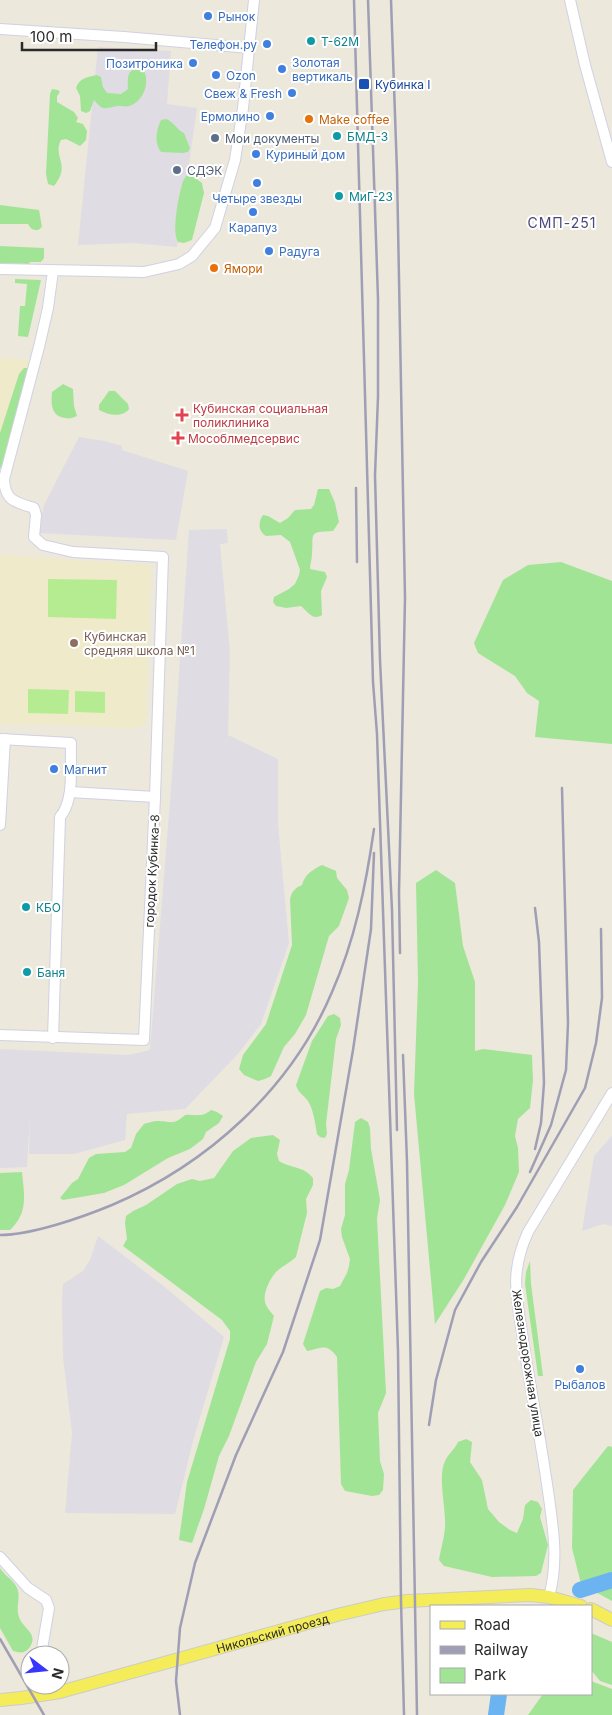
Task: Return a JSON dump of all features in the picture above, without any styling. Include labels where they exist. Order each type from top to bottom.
[{"type":"main road","name":"Никольский проезд","points":[[70,1684],[175,1662],[344,1613],[384,1604],[408,1601],[530,1595],[550,1597],[578,1605]]},
{"type":"main road","points":[[592,1610],[612,1620]]},
{"type":"main road","name":"Никольский проезд","points":[[0,1700],[22,1695]]},
{"type":"street","points":[[0,269],[144,272],[179,264],[192,256],[215,228],[235,160],[243,108],[254,0]]},
{"type":"street","points":[[570,0],[585,66],[612,162]]},
{"type":"street","points":[[0,30],[124,37],[250,48]]},
{"type":"street","name":"городок Кубинка-8","points":[[0,1035],[144,1040],[163,557],[73,552],[43,546],[34,537],[36,515],[34,508],[14,502],[8,497],[4,488],[4,479],[48,308],[53,271]]},
{"type":"street","points":[[0,825],[2,739],[71,743],[70,792],[68,804],[60,817],[53,1038]]},
{"type":"street","points":[[70,792],[155,796]]},
{"type":"street","name":"Железнодорожная улица","points":[[550,1597],[555,1569],[555,1545],[516,1288],[517,1262],[528,1232],[612,1093]]},
{"type":"street","points":[[0,1557],[28,1588],[46,1600],[49,1608],[43,1645]]},
{"type":"shaded area","points":[[98,47],[171,51],[167,104],[197,108],[177,247],[133,243],[78,245]]},
{"type":"shaded area","points":[[0,358],[30,360],[10,436],[0,434]]},
{"type":"shaded area","points":[[79,437],[122,446],[122,450],[188,471],[176,540],[38,533],[44,505]]},
{"type":"shaded area","points":[[227,529],[228,543],[220,544],[230,652],[228,735],[278,759],[278,824],[289,943],[261,1024],[237,1055],[185,1109],[127,1114],[125,1140],[74,1154],[29,1154],[30,1114],[27,1167],[0,1168],[0,1049],[129,1055],[150,1050],[189,530]]},
{"type":"shaded area","name":"Кубинская средняя школа №1","points":[[0,555],[151,565],[146,722],[138,728],[0,724]]},
{"type":"shaded area","points":[[612,1136],[612,1226],[603,1224],[582,1231],[594,1156]]},
{"type":"shaded area","points":[[98,1236],[166,1288],[224,1337],[193,1441],[175,1514],[65,1513],[72,1433],[63,1357],[63,1284],[83,1271],[90,1260]]},
{"type":"green space","points":[[137,67],[142,67],[146,78],[145,90],[139,100],[128,106],[102,108],[94,100],[90,111],[86,113],[81,111],[80,96],[76,88],[82,80],[97,75],[101,77],[103,87],[107,93],[121,94],[128,89],[129,74]]},
{"type":"green space","points":[[52,89],[60,92],[57,96],[57,102],[74,112],[78,118],[76,122],[83,124],[87,131],[86,140],[80,146],[66,139],[61,140],[59,151],[62,166],[59,178],[54,186],[48,184],[46,174],[50,94]]},
{"type":"green space","points":[[166,119],[184,133],[190,148],[188,152],[161,152],[157,145],[157,132],[161,120]]},
{"type":"green space","points":[[191,175],[202,183],[204,193],[192,240],[184,243],[178,242],[176,237],[176,212],[183,181],[186,176]]},
{"type":"green space","points":[[0,205],[39,210],[42,227],[36,230],[32,229],[28,224],[0,224]]},
{"type":"green space","points":[[0,246],[44,248],[44,258],[41,262],[30,262],[29,264],[0,263]]},
{"type":"green space","points":[[15,279],[41,280],[28,337],[18,336],[20,306],[25,306],[27,284],[15,283]]},
{"type":"green space","points":[[24,368],[29,368],[4,466],[0,468],[0,433],[19,374]]},
{"type":"green space","points":[[63,384],[73,389],[74,406],[77,416],[71,418],[57,415],[52,405],[52,392]]},
{"type":"green space","points":[[109,391],[115,391],[128,404],[129,409],[126,412],[115,415],[99,410],[99,405]]},
{"type":"green space","points":[[318,489],[329,489],[335,503],[339,522],[333,531],[319,532],[313,535],[310,569],[325,572],[327,577],[321,591],[322,615],[316,617],[301,606],[286,608],[276,606],[273,602],[274,597],[295,584],[300,570],[290,542],[281,535],[266,536],[261,532],[260,521],[263,515],[280,523],[295,510],[311,509],[314,505]]},
{"type":"green space","points":[[561,562],[612,581],[612,744],[535,737],[539,701],[527,693],[515,676],[478,653],[474,643],[503,580],[528,565]]},
{"type":"green space","points":[[48,579],[117,580],[116,619],[48,617]]},
{"type":"green space","points":[[28,689],[69,690],[68,714],[28,713]]},
{"type":"green space","points":[[75,691],[105,692],[105,713],[75,712]]},
{"type":"green space","points":[[322,865],[336,871],[337,878],[347,890],[349,898],[339,926],[329,936],[306,1015],[295,1034],[284,1047],[271,1076],[258,1081],[244,1075],[239,1069],[243,1055],[266,1024],[292,945],[290,899],[292,894],[302,885],[309,873]]},
{"type":"green space","points":[[436,870],[455,883],[463,946],[475,982],[475,1051],[483,1049],[532,1055],[533,1080],[530,1108],[518,1119],[515,1136],[518,1148],[519,1172],[505,1205],[464,1279],[435,1324],[414,1094],[418,982],[416,883]]},
{"type":"green space","points":[[334,1014],[340,1018],[341,1025],[336,1039],[326,1124],[327,1134],[325,1138],[317,1134],[310,1105],[296,1085],[312,1041],[328,1016]]},
{"type":"green space","points":[[211,1110],[223,1116],[219,1123],[206,1132],[203,1139],[190,1149],[168,1158],[124,1185],[104,1193],[63,1200],[60,1198],[72,1183],[78,1179],[89,1158],[96,1154],[125,1152],[131,1148],[136,1134],[144,1124],[155,1121],[175,1122],[185,1115],[202,1115]]},
{"type":"green space","points":[[361,1118],[368,1122],[370,1128],[371,1149],[380,1200],[377,1218],[386,1393],[378,1413],[380,1461],[384,1474],[383,1490],[379,1495],[372,1496],[345,1491],[341,1484],[337,1357],[330,1349],[326,1348],[307,1351],[303,1344],[320,1291],[340,1286],[349,1266],[350,1259],[341,1229],[345,1215],[345,1184],[349,1170],[355,1122]]},
{"type":"green space","points":[[273,1135],[280,1140],[277,1154],[279,1161],[306,1171],[313,1178],[313,1185],[306,1199],[307,1213],[296,1257],[276,1272],[266,1290],[266,1304],[274,1316],[267,1344],[256,1362],[229,1436],[219,1456],[192,1543],[179,1540],[187,1482],[230,1339],[230,1331],[222,1320],[123,1246],[127,1239],[126,1216],[177,1184],[192,1179],[200,1181],[214,1178],[233,1151],[251,1138]]},
{"type":"green space","points":[[22,1172],[24,1188],[23,1210],[10,1230],[0,1230],[0,1173]]},
{"type":"green space","points":[[530,1261],[531,1284],[543,1376],[538,1376],[525,1284],[526,1272]]},
{"type":"green space","points":[[466,1439],[472,1442],[470,1462],[482,1480],[488,1509],[499,1522],[517,1533],[523,1519],[525,1505],[531,1500],[538,1502],[542,1509],[540,1517],[548,1545],[541,1573],[536,1576],[492,1577],[444,1566],[439,1560],[445,1525],[442,1482],[443,1467],[446,1458],[458,1442]]},
{"type":"green space","points":[[608,1446],[612,1447],[612,1601],[581,1584],[572,1548],[573,1490]]},
{"type":"green space","points":[[0,1568],[18,1590],[18,1613],[21,1621],[31,1634],[31,1645],[20,1645],[20,1652],[13,1651],[0,1628]]},
{"type":"green space","points":[[592,1633],[612,1642],[612,1685],[600,1681],[592,1671]]},
{"type":"green space","points":[[592,1681],[612,1689],[612,1715],[528,1715],[542,1695],[592,1695]]},
{"type":"waterway","points":[[580,1590],[612,1580]]},
{"type":"waterway","points":[[496,1715],[499,1695]]},
{"type":"railway","points":[[354,0],[373,682],[377,734],[398,1351],[404,1715]]},
{"type":"railway","points":[[368,0],[378,299],[378,397],[375,475],[380,660],[392,910],[397,1130]]},
{"type":"railway","points":[[391,0],[397,172],[405,598],[399,893],[400,953]]},
{"type":"railway","points":[[356,488],[357,562]]},
{"type":"railway","points":[[530,1172],[551,1125],[566,1070],[568,1023],[562,788]]},
{"type":"railway","points":[[0,1235],[42,1229],[72,1220],[112,1205],[147,1188],[181,1168],[213,1145],[243,1120],[270,1091],[294,1060],[315,1027],[340,972],[359,912],[374,829]]},
{"type":"railway","points":[[180,1715],[176,1681],[180,1628],[195,1563],[236,1455],[283,1352],[320,1240],[353,1050],[371,929],[374,853]]},
{"type":"railway","points":[[535,908],[539,942],[544,1083],[541,1123],[535,1149]]},
{"type":"railway","points":[[429,1425],[436,1380],[455,1310],[481,1262],[517,1207],[585,1088],[596,1043],[602,998],[601,929]]},
{"type":"railway","points":[[403,1055],[407,1162],[417,1715]]},
{"type":"railway","points":[[0,1639],[44,1715]]},
{"type":"place","name":"Рынок","points":[[208,16]]},
{"type":"place","name":"Т-62М","points":[[311,41]]},
{"type":"place","name":"Телефон.ру","points":[[267,44]]},
{"type":"place","name":"Позитроника","points":[[193,63]]},
{"type":"place","name":"Золотая вертикаль","points":[[282,69]]},
{"type":"place","name":"Ozon","points":[[216,75]]},
{"type":"place","name":"Кубинка I","points":[[364,84]]},
{"type":"place","name":"Свеж & Fresh","points":[[292,93]]},
{"type":"place","name":"Ермолино","points":[[270,116]]},
{"type":"place","name":"Make coffee","points":[[309,119]]},
{"type":"place","name":"БМД-3","points":[[337,136]]},
{"type":"place","name":"Мои документы","points":[[215,138]]},
{"type":"place","name":"Куриный дом","points":[[256,154]]},
{"type":"place","name":"СДЭК","points":[[177,170]]},
{"type":"place","name":"Четыре звезды","points":[[257,183]]},
{"type":"place","name":"МиГ-23","points":[[339,196]]},
{"type":"place","name":"Карапуз","points":[[253,212]]},
{"type":"place","name":"Радуга","points":[[269,251]]},
{"type":"place","name":"Ямори","points":[[214,268]]},
{"type":"place","name":"Кубинская социальная поликлиника","points":[[182,415]]},
{"type":"place","name":"Мособлмедсервис","points":[[178,438]]},
{"type":"place","name":"Кубинская средняя школа №1","points":[[74,643]]},
{"type":"place","name":"Магнит","points":[[54,769]]},
{"type":"place","name":"КБО","points":[[26,907]]},
{"type":"place","name":"Баня","points":[[27,972]]},
{"type":"place","name":"Рыбалов","points":[[580,1369]]},
{"type":"district","name":"СМП-251","points":[[562,222]]}]
